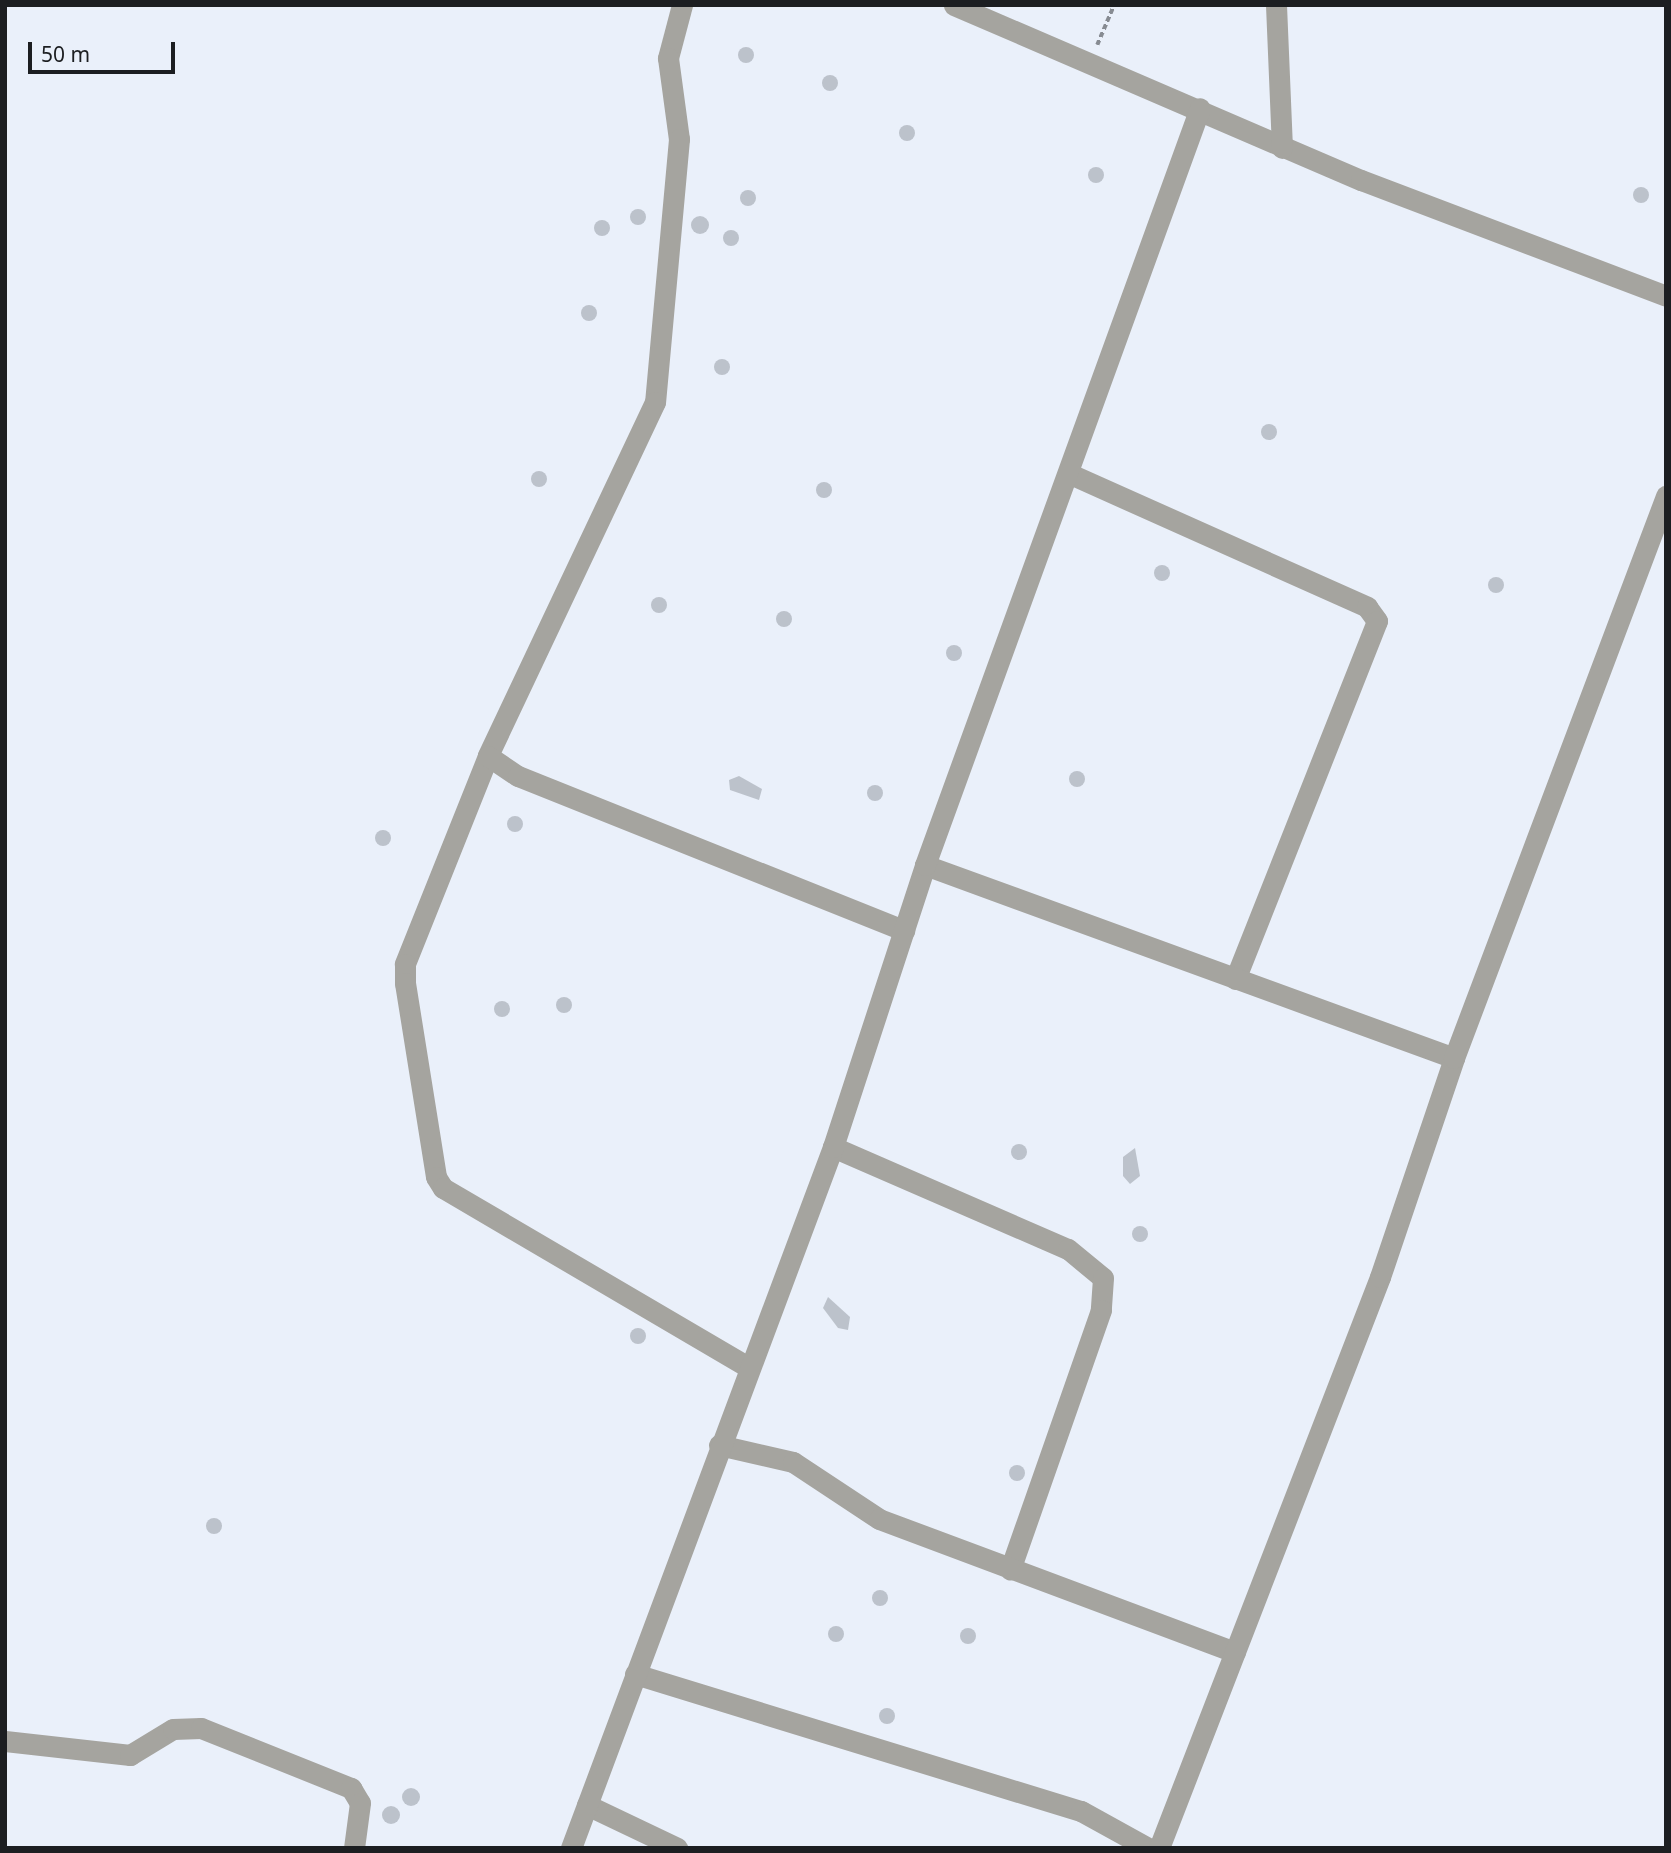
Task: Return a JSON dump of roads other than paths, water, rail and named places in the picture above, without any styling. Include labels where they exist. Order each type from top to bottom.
[{"type":"street","points":[[682,5],[668,58],[680,139],[655,402],[488,756],[405,964],[436,1177],[468,1206],[746,1366]]},
{"type":"street","points":[[954,5],[1091,59],[1282,148],[1666,296]]},
{"type":"street","points":[[1276,5],[1282,148]]},
{"type":"street","points":[[571,1848],[746,1366],[833,1147],[925,865],[1200,108]]},
{"type":"street","points":[[1068,473],[1367,607],[1377,621],[1235,979]]},
{"type":"street","points":[[1159,1848],[1380,1277],[1454,1058],[1666,496]]},
{"type":"street","points":[[488,756],[518,776],[904,930]]},
{"type":"street","points":[[925,865],[1454,1058]]},
{"type":"street","points":[[833,1147],[1068,1249],[1102,1278],[1101,1310],[1010,1570]]},
{"type":"street","points":[[719,1445],[793,1462],[879,1519],[1235,1653]]},
{"type":"street","points":[[635,1674],[1081,1811],[1148,1848]]},
{"type":"street","points":[[5,1741],[130,1755],[173,1728],[201,1728],[351,1788],[360,1803],[354,1848]]},
{"type":"street","points":[[587,1805],[677,1848]]}]
